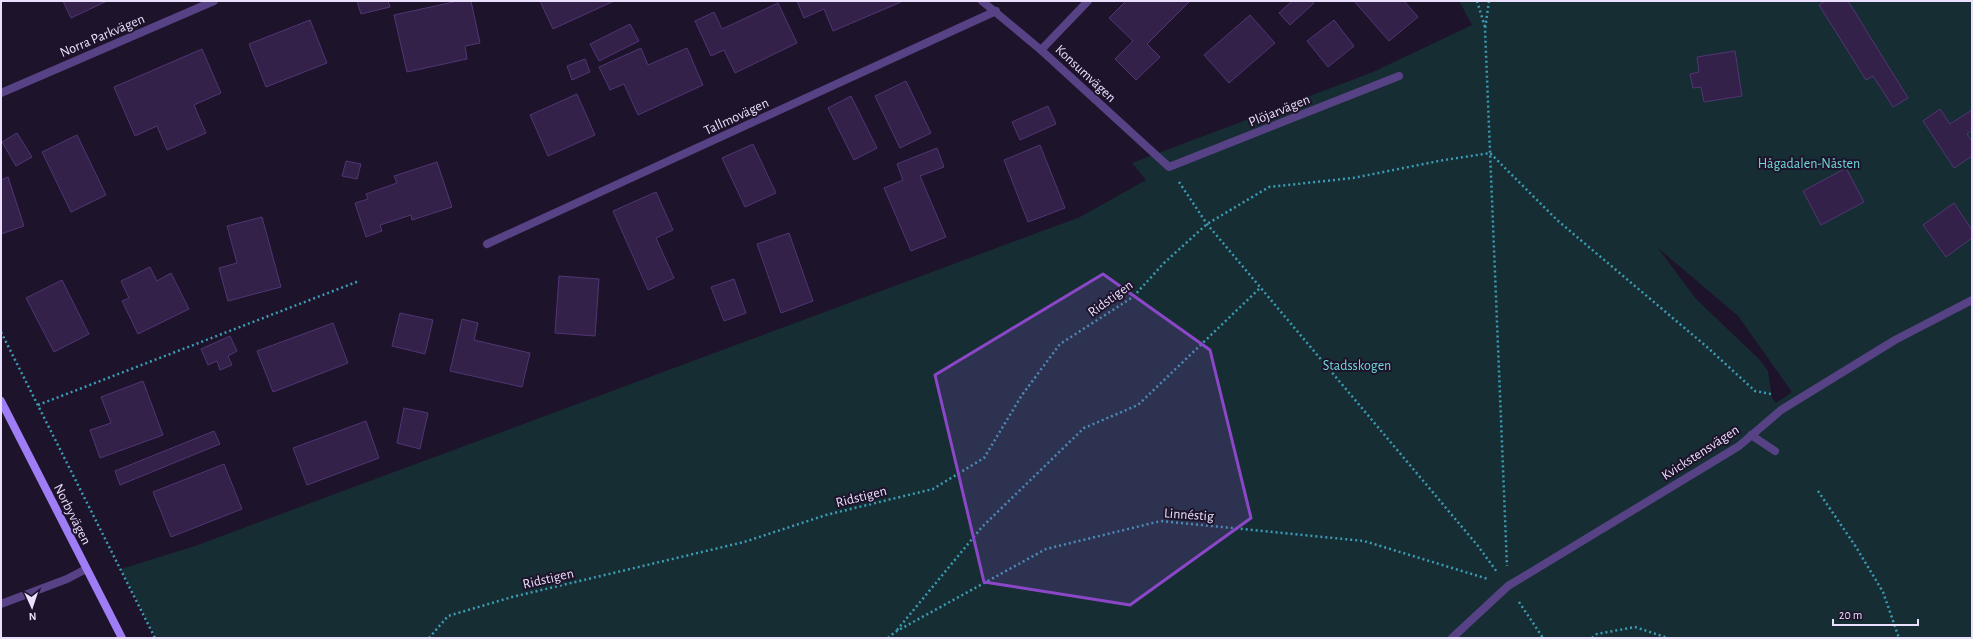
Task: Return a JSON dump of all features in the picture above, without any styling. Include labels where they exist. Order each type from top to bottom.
[{"type":"street","name":"Norra Parkvägen","points":[[1,93],[214,1]]},
{"type":"street","name":"Konsumvägen","points":[[982,1],[996,11],[1041,50],[1169,167]]},
{"type":"street","points":[[1041,50],[1088,1]]},
{"type":"street","name":"Tallmovägen","points":[[487,244],[996,11]]},
{"type":"street","name":"Plöjarvägen","points":[[1169,167],[1399,76]]},
{"type":"street","name":"Kvickstensvägen","points":[[1452,638],[1508,586],[1739,446],[1751,434],[1781,410],[1895,340],[1972,300]]},
{"type":"street","name":"Norbyvägen","points":[[1,401],[122,638]]},
{"type":"street","points":[[1751,434],[1775,451]]},
{"type":"street","points":[[1,604],[67,579],[86,569]]},
{"type":"path","points":[[1477,1],[1485,29]]},
{"type":"path","points":[[1489,1],[1485,29],[1508,586]]},
{"type":"path","points":[[1490,153],[1557,220],[1707,347],[1755,391],[1798,400]]},
{"type":"path","name":"Ridstigen","points":[[429,638],[448,616],[512,597],[744,542],[826,515],[933,489],[984,458],[1022,395],[1060,344],[1133,297],[1164,263],[1207,224],[1269,187],[1353,178],[1444,160],[1490,153]]},
{"type":"path","points":[[1169,167],[1207,224],[1478,546],[1508,586],[1543,638]]},
{"type":"path","points":[[38,405],[359,281]]},
{"type":"path","points":[[895,632],[982,527],[1084,428],[1138,405],[1260,288]]},
{"type":"path","points":[[1,332],[155,638]]},
{"type":"path","points":[[1818,492],[1856,547],[1882,592],[1900,638]]},
{"type":"path","name":"Linnéstig","points":[[888,638],[895,632],[1046,549],[1161,521],[1364,541],[1508,586]]},
{"type":"path","points":[[1592,638],[1597,634],[1635,627],[1668,638]]},
{"type":"highlighted area","points":[[1103,274],[1210,350],[1251,518],[1130,605],[984,582],[935,375]]},
{"type":"green space","name":"Stadsskogen","points":[[1459,1],[1972,1],[1972,638],[156,638],[121,569],[195,546],[1080,217],[1146,180],[1132,163],[1373,72],[1472,25]],"holes":[[[1658,248],[1738,316],[1792,392],[1776,403],[1772,398],[1768,371],[1759,359],[1696,299]]]},
{"type":"building","points":[[63,1],[107,1],[71,18]]},
{"type":"building","points":[[357,1],[388,1],[390,7],[361,14]]},
{"type":"building","points":[[458,1],[471,1],[480,43],[465,46],[467,59],[407,72],[394,15]]},
{"type":"building","points":[[540,1],[614,1],[553,29]]},
{"type":"building","points":[[797,1],[901,2],[833,31],[824,9],[804,18]]},
{"type":"building","points":[[1126,1],[1190,1],[1147,44],[1160,57],[1136,80],[1115,59],[1133,41],[1109,18]]},
{"type":"building","points":[[1292,1],[1312,1],[1314,3],[1290,25],[1279,13]]},
{"type":"building","points":[[1354,1],[1404,1],[1418,17],[1389,41]]},
{"type":"building","points":[[1825,1],[1848,1],[1908,98],[1893,107],[1873,76],[1866,80],[1819,5]]},
{"type":"building","points":[[778,3],[797,43],[735,73],[724,50],[711,56],[695,21],[714,12],[722,29]]},
{"type":"building","points":[[1250,15],[1275,43],[1229,83],[1204,55]]},
{"type":"building","points":[[310,20],[327,63],[266,87],[249,44]]},
{"type":"building","points":[[1334,20],[1354,46],[1328,67],[1307,41]]},
{"type":"building","points":[[630,24],[639,41],[599,61],[590,44]]},
{"type":"building","points":[[641,48],[648,65],[687,48],[703,85],[638,115],[624,84],[610,90],[599,67]]},
{"type":"building","points":[[202,49],[221,93],[194,105],[206,133],[167,150],[157,126],[135,136],[114,87]]},
{"type":"building","points":[[1735,51],[1742,96],[1704,102],[1701,87],[1693,88],[1690,74],[1699,72],[1697,57]]},
{"type":"building","points":[[585,59],[590,72],[572,80],[567,66]]},
{"type":"building","points":[[906,81],[931,133],[900,148],[875,96]]},
{"type":"building","points":[[577,94],[595,135],[548,156],[530,115]]},
{"type":"building","points":[[851,96],[877,148],[854,160],[828,108]]},
{"type":"building","points":[[1048,106],[1056,124],[1020,140],[1012,122]]},
{"type":"building","points":[[1940,109],[1950,124],[1972,110],[1972,130],[1967,134],[1972,141],[1972,156],[1954,168],[1923,121]]},
{"type":"building","points":[[17,133],[32,157],[16,166],[2,142]]},
{"type":"building","points":[[77,135],[106,195],[71,212],[42,152]]},
{"type":"building","points":[[753,144],[776,193],[745,207],[722,158]]},
{"type":"building","points":[[1040,145],[1065,208],[1028,222],[1004,160]]},
{"type":"building","points":[[937,148],[944,167],[920,176],[946,237],[911,251],[884,188],[903,180],[897,164]]},
{"type":"building","points":[[346,161],[361,164],[357,179],[342,176]]},
{"type":"building","points":[[437,162],[452,207],[412,220],[411,215],[380,225],[382,231],[366,237],[355,203],[368,199],[366,194],[397,183],[394,176]]},
{"type":"building","points":[[1846,168],[1864,202],[1821,225],[1803,191]]},
{"type":"building","points":[[8,177],[24,226],[1,234],[1,180]]},
{"type":"building","points":[[656,192],[673,230],[656,238],[674,278],[648,290],[613,211]]},
{"type":"building","points":[[1954,203],[1972,230],[1972,238],[1946,257],[1923,225]]},
{"type":"building","points":[[262,217],[281,287],[228,301],[219,268],[237,263],[227,226]]},
{"type":"building","points":[[789,233],[813,301],[781,313],[757,244]]},
{"type":"building","points":[[150,267],[157,281],[171,273],[189,309],[138,334],[122,301],[129,298],[121,281]]},
{"type":"building","points":[[559,276],[599,279],[595,336],[555,333]]},
{"type":"building","points":[[734,279],[746,313],[724,321],[711,287]]},
{"type":"building","points":[[62,280],[89,334],[54,352],[26,298]]},
{"type":"building","points":[[400,313],[433,320],[425,354],[392,346]]},
{"type":"building","points":[[462,319],[478,323],[474,340],[530,353],[522,387],[450,371]]},
{"type":"building","points":[[333,323],[348,363],[273,392],[257,351]]},
{"type":"building","points":[[230,336],[237,351],[228,356],[232,365],[220,370],[217,361],[208,365],[201,349]]},
{"type":"building","points":[[143,381],[163,435],[100,458],[90,430],[111,423],[101,397]]},
{"type":"building","points":[[404,408],[428,413],[420,449],[397,443]]},
{"type":"building","points":[[366,421],[379,458],[307,485],[293,448]]},
{"type":"building","points":[[214,431],[220,444],[120,485],[115,471]]},
{"type":"building","points":[[224,464],[242,509],[171,537],[153,492]]},
{"type":"park label","name":"Hågadalen-Nåsten","points":[[1809,163]]}]
